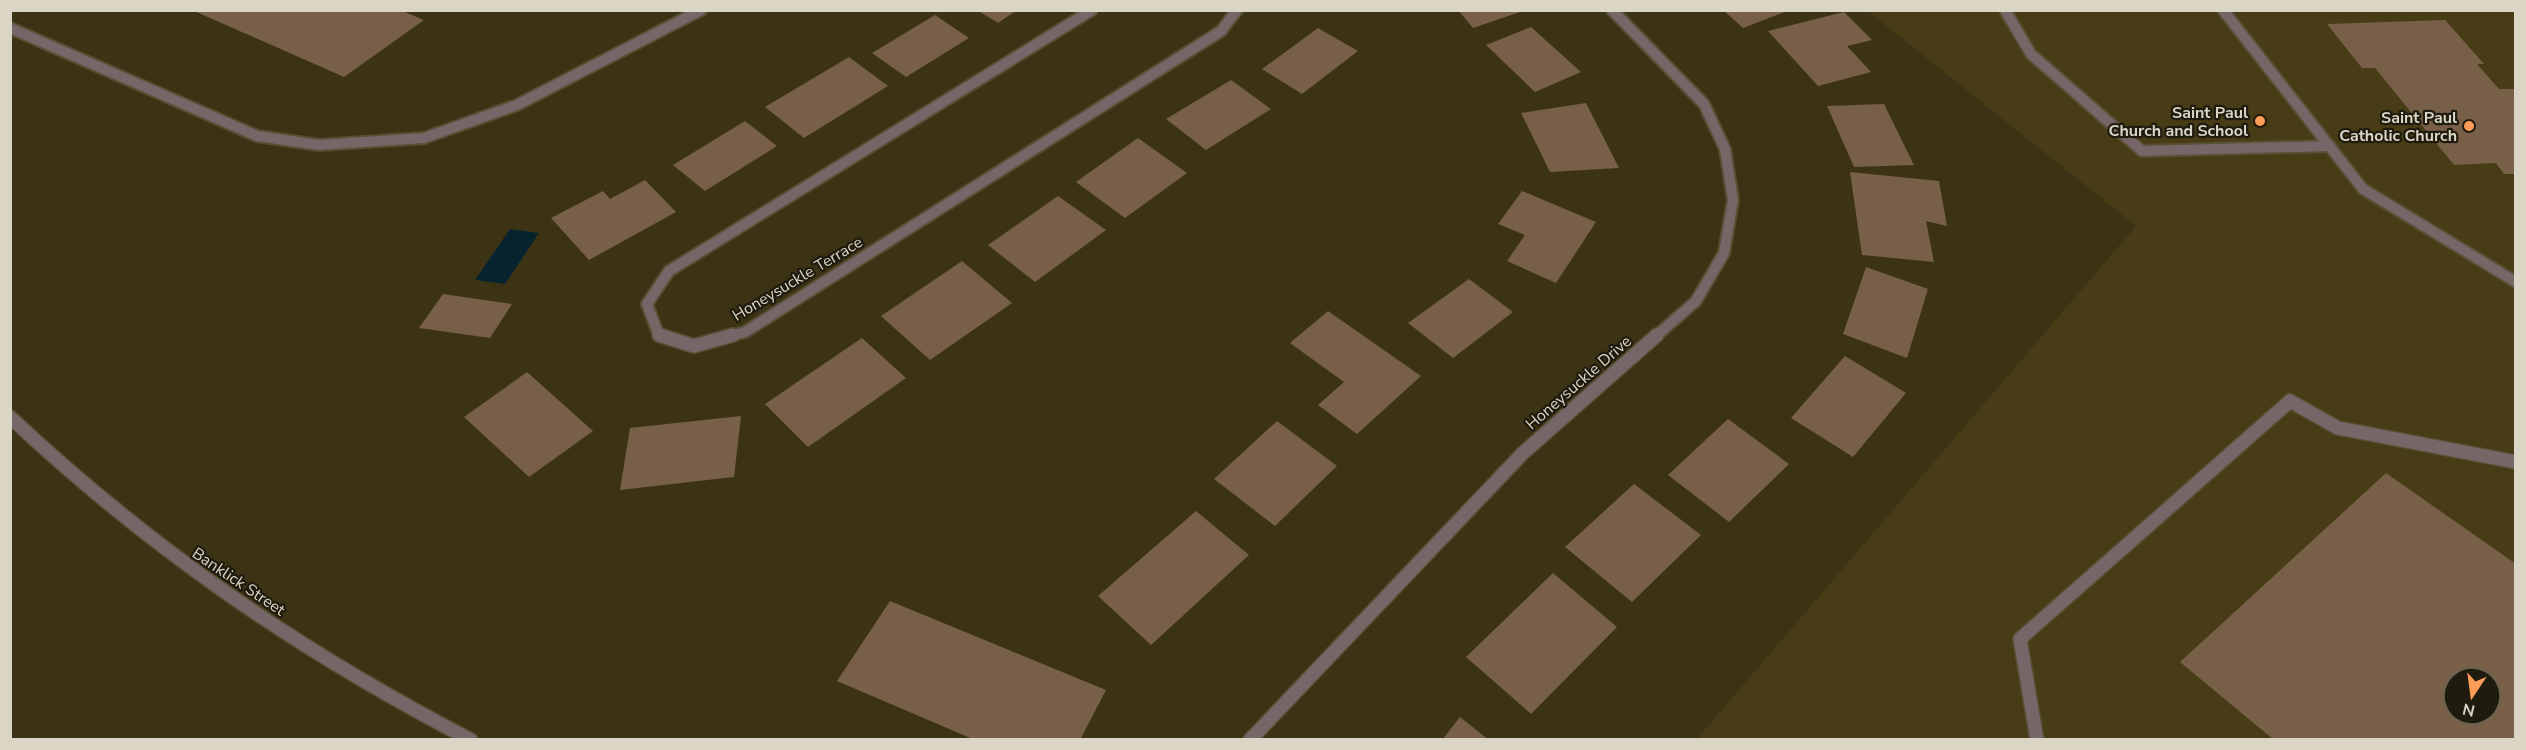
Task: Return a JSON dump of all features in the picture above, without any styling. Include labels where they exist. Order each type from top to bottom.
[{"type":"street","points":[[10,28],[257,136],[319,144],[424,138],[434,135],[517,105],[701,10]]},
{"type":"street","name":"Honeysuckle Terrace","points":[[1092,10],[669,271],[647,304],[659,336],[694,346],[745,332],[1221,31],[1237,10]]},
{"type":"street","name":"Honeysuckle Drive","points":[[1250,740],[1523,453],[1696,301],[1724,253],[1733,200],[1725,149],[1704,104],[1612,10]]},
{"type":"street","points":[[2005,10],[2031,54],[2142,151],[2330,146]]},
{"type":"street","points":[[2223,10],[2363,189],[2516,282]]},
{"type":"street","points":[[2037,740],[2020,639],[2290,401],[2338,428],[2516,462]]},
{"type":"street","name":"Banklick Street","points":[[10,417],[127,522],[232,599],[392,700],[471,740]]},
{"type":"shaded area","points":[[1868,11],[2515,11],[2515,739],[1696,740],[2136,226]]},
{"type":"water","points":[[510,229],[539,233],[505,284],[475,280]]},
{"type":"building","points":[[192,10],[400,10],[424,20],[344,77]]},
{"type":"building","points":[[977,10],[1017,10],[998,23]]},
{"type":"building","points":[[1458,10],[1523,10],[1523,11],[1473,28]]},
{"type":"building","points":[[1723,10],[1787,10],[1787,11],[1743,28]]},
{"type":"building","points":[[1844,12],[1872,40],[1847,46],[1871,72],[1818,86],[1768,31]]},
{"type":"building","points":[[935,15],[969,38],[906,77],[872,53]]},
{"type":"building","name":"Saint Paul Catholic Church","points":[[2445,20],[2484,64],[2477,64],[2499,89],[2516,89],[2516,174],[2504,174],[2496,163],[2454,165],[2375,68],[2362,68],[2327,24]]},
{"type":"building","points":[[1531,27],[1581,72],[1535,92],[1486,45]]},
{"type":"building","points":[[1318,28],[1358,51],[1302,94],[1262,69]]},
{"type":"building","points":[[849,57],[888,86],[804,138],[765,107]]},
{"type":"building","points":[[1231,80],[1271,109],[1206,150],[1166,119]]},
{"type":"building","points":[[1586,103],[1619,168],[1550,172],[1521,113]]},
{"type":"building","points":[[1884,104],[1914,165],[1854,167],[1827,106]]},
{"type":"building","points":[[745,121],[777,146],[705,191],[673,165]]},
{"type":"building","points":[[1138,138],[1187,173],[1125,218],[1076,182]]},
{"type":"building","points":[[1850,172],[1939,181],[1947,226],[1926,221],[1934,262],[1862,255]]},
{"type":"building","points":[[645,180],[676,212],[589,260],[551,218],[603,191],[610,199]]},
{"type":"building","points":[[1522,191],[1596,222],[1556,283],[1507,261],[1525,235],[1498,224]]},
{"type":"building","points":[[1058,196],[1106,230],[1035,282],[988,245]]},
{"type":"building","points":[[962,261],[1012,303],[930,360],[881,316]]},
{"type":"building","points":[[1866,267],[1928,289],[1907,358],[1843,334]]},
{"type":"building","points":[[1469,279],[1513,312],[1453,358],[1408,323]]},
{"type":"building","points":[[443,294],[512,304],[490,338],[419,328]]},
{"type":"building","points":[[1328,311],[1421,376],[1357,434],[1318,405],[1344,382],[1290,343]]},
{"type":"building","points":[[862,338],[906,378],[808,447],[765,404]]},
{"type":"building","points":[[1845,356],[1906,393],[1853,457],[1791,418]]},
{"type":"building","points":[[527,372],[593,431],[529,477],[464,417]]},
{"type":"building","points":[[741,416],[734,477],[620,490],[630,428]]},
{"type":"building","points":[[1728,419],[1789,464],[1729,522],[1668,475]]},
{"type":"building","points":[[1277,421],[1337,466],[1275,526],[1214,479]]},
{"type":"building","points":[[2386,473],[2516,564],[2516,740],[2274,740],[2180,662]]},
{"type":"building","points":[[1634,484],[1701,535],[1632,602],[1565,547]]},
{"type":"building","points":[[1196,511],[1249,555],[1151,645],[1098,596]]},
{"type":"building","points":[[1553,573],[1617,627],[1531,714],[1466,657]]},
{"type":"building","points":[[890,601],[1106,690],[1080,740],[975,740],[837,681]]},
{"type":"building","points":[[1460,717],[1489,740],[1442,740]]},
{"type":"place","name":"Saint Paul Church and School","points":[[2260,121]]},
{"type":"place","name":"Saint Paul Catholic Church","points":[[2469,126]]}]
